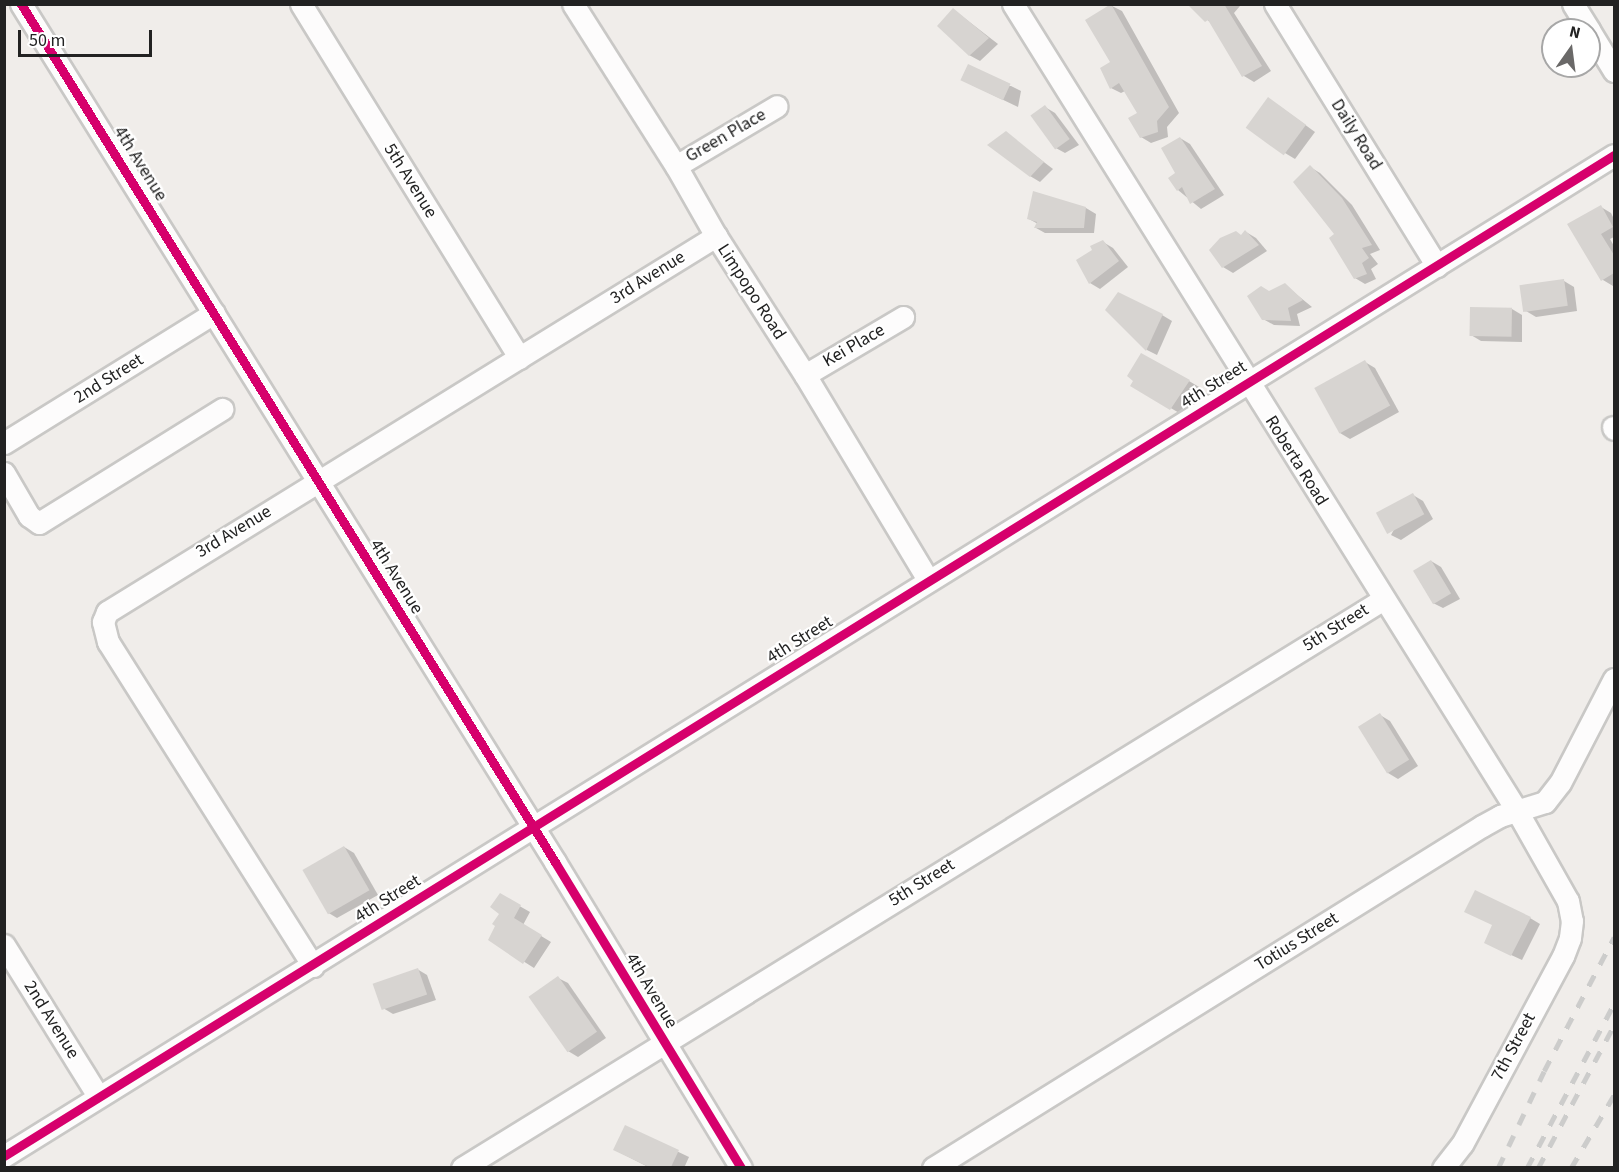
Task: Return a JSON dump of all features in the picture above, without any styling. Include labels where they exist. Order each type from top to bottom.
[{"type":"street","name":"4th Avenue","points":[[21,4],[533,827],[663,1043],[741,1167]]},
{"type":"street","name":"5th Avenue","points":[[301,4],[520,358]]},
{"type":"street","name":"Limpopo Road","points":[[573,4],[676,166],[716,237],[805,375],[928,580]]},
{"type":"street","name":"Roberta Road","points":[[1013,4],[1382,600],[1517,811],[1560,882],[1568,901],[1572,921]]},
{"type":"street","name":"Daily Road","points":[[1275,4],[1437,266]]},
{"type":"street","points":[[1573,4],[1582,18]]},
{"type":"street","points":[[1601,50],[1614,71]]},
{"type":"street","name":"Green Place","points":[[676,166],[777,106]]},
{"type":"street","name":"4th Street","points":[[4,1156],[1614,155]]},
{"type":"street","name":"3rd Avenue","points":[[313,966],[108,642],[103,622],[107,612],[115,604],[716,237]]},
{"type":"street","name":"2nd Street","points":[[4,443],[214,313]]},
{"type":"street","name":"Kei Place","points":[[805,375],[903,317]]},
{"type":"street","points":[[4,473],[28,516],[39,523],[222,409]]},
{"type":"street","name":"5th Street","points":[[462,1167],[1382,600]]},
{"type":"street","name":"Totius Street","points":[[933,1167],[1482,826],[1500,816],[1539,805],[1554,794],[1614,679]]},
{"type":"street","name":"7th Street","points":[[1443,1167],[1462,1144],[1563,956],[1570,938],[1572,921]]},
{"type":"street","name":"2nd Avenue","points":[[4,945],[98,1096]]},
{"type":"building","points":[[1111,4],[1169,107],[1157,121],[1158,132],[1140,138],[1128,118],[1137,113],[1119,83],[1110,89],[1100,68],[1110,62],[1085,20]]},
{"type":"building","points":[[1187,4],[1224,4],[1262,66],[1242,77],[1208,20],[1205,22]]},
{"type":"building","points":[[953,8],[989,38],[969,56],[937,26]]},
{"type":"building","points":[[968,64],[1011,84],[1003,100],[960,80]]},
{"type":"building","points":[[1268,97],[1306,125],[1284,155],[1246,128]]},
{"type":"building","points":[[1045,105],[1070,139],[1055,150],[1030,116]]},
{"type":"building","points":[[1006,131],[1044,162],[1030,177],[987,145]]},
{"type":"building","points":[[1180,137],[1215,189],[1190,204],[1182,187],[1177,191],[1168,178],[1175,173],[1161,148]]},
{"type":"building","points":[[1310,165],[1342,198],[1372,245],[1362,248],[1369,258],[1362,263],[1367,274],[1354,279],[1329,238],[1334,234],[1293,182]]},
{"type":"building","points":[[1033,191],[1086,207],[1084,228],[1034,228],[1037,222],[1027,219]]},
{"type":"building","points":[[1601,205],[1613,227],[1601,234],[1614,255],[1614,273],[1601,281],[1567,224]]},
{"type":"building","points":[[1245,230],[1259,245],[1222,268],[1209,250],[1220,238],[1236,231],[1241,235]]},
{"type":"building","points":[[1103,240],[1119,261],[1089,284],[1076,260],[1092,250],[1090,246]]},
{"type":"building","points":[[1564,279],[1568,306],[1523,312],[1519,285]]},
{"type":"building","points":[[1285,283],[1303,300],[1288,308],[1291,321],[1262,320],[1247,296],[1261,286],[1269,291]]},
{"type":"building","points":[[1118,292],[1163,314],[1146,351],[1105,310]]},
{"type":"building","points":[[1470,307],[1512,308],[1511,337],[1469,336]]},
{"type":"building","points":[[1141,353],[1190,380],[1170,410],[1130,386],[1133,381],[1127,376]]},
{"type":"building","points":[[1365,360],[1390,405],[1339,434],[1314,388]]},
{"type":"building","points":[[1413,493],[1424,514],[1387,534],[1376,513]]},
{"type":"building","points":[[1431,560],[1451,593],[1433,604],[1413,571]]},
{"type":"building","points":[[1380,713],[1409,760],[1387,773],[1358,727]]},
{"type":"building","points":[[344,846],[370,890],[328,914],[302,870]]},
{"type":"building","points":[[1475,890],[1531,917],[1511,956],[1484,943],[1492,925],[1464,912]]},
{"type":"building","points":[[500,893],[521,905],[514,918],[542,935],[523,964],[488,940],[495,926],[492,924],[499,914],[490,907]]},
{"type":"building","points":[[418,968],[427,994],[382,1010],[373,984]]},
{"type":"building","points":[[558,976],[597,1032],[568,1052],[529,997]]},
{"type":"building","points":[[625,1125],[679,1150],[671,1167],[649,1167],[613,1150]]},
{"type":"railway","points":[[1498,1168],[1544,1071],[1614,937]]},
{"type":"railway","points":[[1527,1168],[1614,1004]]},
{"type":"railway","points":[[1538,1168],[1614,1025]]},
{"type":"railway","points":[[1571,1168],[1614,1095]]},
{"type":"cycle path","points":[[21,4],[555,862],[741,1168]]},
{"type":"cycle path","points":[[4,1156],[1614,155]]}]
